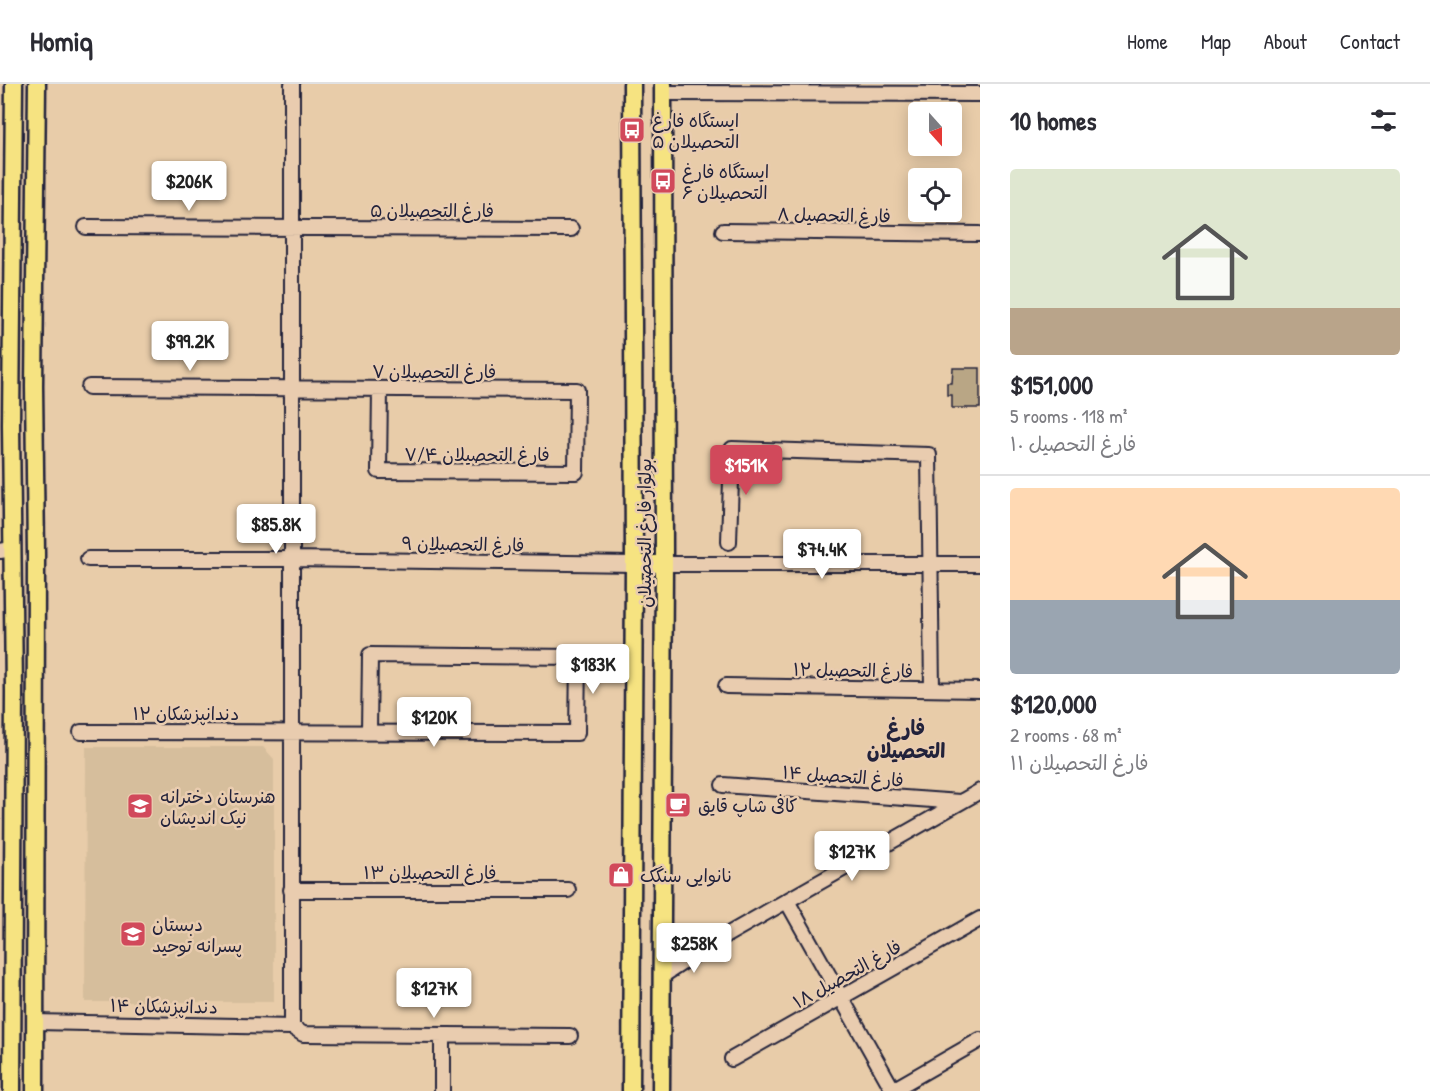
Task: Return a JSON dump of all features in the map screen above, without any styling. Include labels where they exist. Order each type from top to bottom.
[{"type":"main road","points":[[12,1091],[6,550],[11,415],[14,84]]},
{"type":"main road","points":[[35,1091],[34,386],[38,84]]},
{"type":"main road","name":"بولوار فارغ التحصیلان","points":[[631,1091],[634,564],[632,84]]},
{"type":"main road","name":"بولوار فارغ التحصیلان","points":[[661,1091],[664,564],[663,88]]},
{"type":"main road","points":[[6,550],[36,554]]},
{"type":"main road","points":[[7,567],[36,554]]},
{"type":"main road","points":[[634,564],[664,564]]},
{"type":"street","points":[[291,1027],[292,84]]},
{"type":"street","points":[[663,88],[980,94]]},
{"type":"street","name":"فارغ التحصیلان ۵","points":[[86,227],[571,229]]},
{"type":"street","name":"فارغ التحصیل ۸","points":[[723,231],[980,234]]},
{"type":"street","name":"فارغ التحصیلان ۷","points":[[89,387],[577,390],[576,472]]},
{"type":"street","name":"فارغ التحصیلان ۷/۴","points":[[380,389],[379,471],[576,472]]},
{"type":"street","points":[[729,542],[732,449],[929,455],[932,689]]},
{"type":"street","name":"فارغ التحصیلان ۹","points":[[88,559],[292,559],[634,564]]},
{"type":"street","points":[[664,564],[980,564]]},
{"type":"street","name":"دندانپزشکان ۱۲","points":[[81,732],[291,730],[577,734],[578,657],[370,654],[369,731]]},
{"type":"street","name":"فارغ التحصیل ۱۲","points":[[726,686],[980,690]]},
{"type":"street","name":"فارغ التحصیل ۱۴","points":[[723,786],[961,802]]},
{"type":"street","points":[[662,976],[709,945],[980,791]]},
{"type":"street","name":"فارغ التحصیلان ۱۳","points":[[291,890],[567,890]]},
{"type":"street","points":[[787,901],[892,1090],[980,1041]]},
{"type":"street","name":"فارغ التحصیل ۱۸","points":[[732,1059],[980,920]]},
{"type":"street","points":[[662,941],[709,945]]},
{"type":"street","name":"دندانپزشکان ۱۴","points":[[35,1022],[291,1027],[303,1034],[570,1036]]},
{"type":"street","points":[[441,1091],[442,1035]]},
{"type":"shaded area","points":[[86,747],[263,747],[274,759],[274,1002],[85,1002]]},
{"type":"building","points":[[953,368],[980,368],[980,408],[952,408],[952,395],[947,395],[947,383],[952,383]]},
{"type":"place","name":"ایستگاه فارغ التحصیلان ۵","points":[[632,130]]},
{"type":"place","name":"ایستگاه فارغ التحصیلان ۶","points":[[663,181]]},
{"type":"place","name":"کافی شاپ قایق","points":[[678,805]]},
{"type":"place","name":"هنرستان دخترانه نیک اندیشان","points":[[140,806]]},
{"type":"place","name":"نانوایی سنگک","points":[[621,875]]},
{"type":"place","name":"دبستان پسرانه توحید","points":[[133,934]]},
{"type":"district","name":"فارغ التحصیلان","points":[[906,738]]}]
